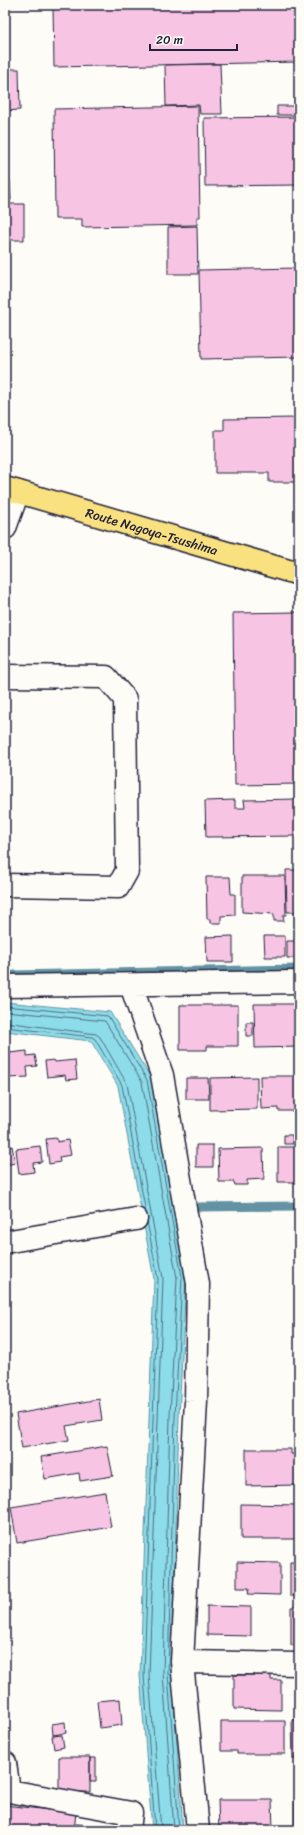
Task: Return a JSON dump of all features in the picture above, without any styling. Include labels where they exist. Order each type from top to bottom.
[{"type":"main road","name":"Route Nagoya-Tsushima","points":[[10,489],[299,574]]},
{"type":"street","points":[[5,528],[10,489]]},
{"type":"street","points":[[5,676],[106,677],[125,699],[127,871],[118,887],[5,885]]},
{"type":"street","points":[[5,986],[299,982]]},
{"type":"street","points":[[131,984],[162,1075],[198,1284],[196,1401],[182,1662],[198,1830]]},
{"type":"street","points":[[5,1242],[136,1219]]},
{"type":"street","points":[[182,1662],[299,1664]]},
{"type":"street","points":[[5,1763],[9,1791],[131,1813],[129,1830]]},
{"type":"water","points":[[5,1002],[110,1012],[151,1078],[186,1277],[179,1416],[172,1673],[183,1830],[152,1830],[140,1675],[154,1279],[118,1086],[91,1041],[5,1031]]},
{"type":"building","points":[[53,5],[299,5],[299,62],[54,67]]},
{"type":"building","points":[[220,64],[222,114],[200,114],[199,105],[166,106],[165,65]]},
{"type":"building","points":[[5,69],[19,69],[20,110],[5,111]]},
{"type":"building","points":[[198,106],[200,217],[197,217],[197,225],[82,227],[82,219],[55,219],[54,109]]},
{"type":"building","points":[[277,106],[299,106],[299,115],[277,115]]},
{"type":"building","points":[[299,117],[299,185],[205,186],[204,118]]},
{"type":"building","points":[[5,181],[10,181],[11,200],[5,201]]},
{"type":"building","points":[[6,204],[24,204],[24,240],[7,240]]},
{"type":"building","points":[[197,226],[198,274],[168,274],[168,227]]},
{"type":"building","points":[[299,268],[299,357],[201,359],[199,270]]},
{"type":"building","points":[[299,418],[299,482],[269,482],[269,473],[215,473],[215,430],[224,430],[224,419]]},
{"type":"building","points":[[299,612],[299,784],[235,785],[233,613]]},
{"type":"building","points":[[299,799],[299,836],[206,837],[205,801],[235,800],[235,808],[245,808],[244,800]]},
{"type":"building","points":[[286,870],[299,870],[299,912],[287,912]]},
{"type":"building","points":[[242,876],[285,876],[286,915],[283,915],[284,921],[274,921],[274,914],[242,912]]},
{"type":"building","points":[[206,877],[230,877],[231,894],[235,894],[235,915],[221,916],[221,923],[210,923],[210,919],[207,919]]},
{"type":"building","points":[[233,936],[233,962],[207,962],[206,937]]},
{"type":"building","points":[[264,936],[285,936],[285,957],[265,957]]},
{"type":"building","points":[[287,941],[299,941],[299,958],[287,958]]},
{"type":"building","points":[[254,1004],[299,1004],[299,1047],[255,1048]]},
{"type":"building","points":[[180,1005],[238,1005],[238,1046],[207,1046],[207,1050],[180,1050]]},
{"type":"building","points":[[246,1022],[253,1022],[253,1036],[246,1036]]},
{"type":"building","points":[[5,1050],[10,1050],[10,1053],[27,1051],[27,1056],[35,1055],[37,1066],[27,1067],[28,1077],[8,1078],[7,1070],[5,1071]]},
{"type":"building","points":[[54,1060],[55,1062],[75,1060],[77,1079],[66,1080],[65,1075],[47,1077],[45,1061]]},
{"type":"building","points":[[260,1076],[299,1076],[299,1111],[278,1111],[278,1108],[261,1109]]},
{"type":"building","points":[[257,1077],[257,1109],[210,1110],[210,1078]]},
{"type":"building","points":[[186,1078],[208,1078],[209,1099],[186,1099]]},
{"type":"building","points":[[297,1123],[299,1123],[299,1143],[297,1143]]},
{"type":"building","points":[[284,1135],[292,1135],[293,1144],[284,1144]]},
{"type":"building","points":[[57,1138],[57,1142],[68,1140],[71,1155],[59,1157],[60,1162],[49,1164],[46,1139]]},
{"type":"building","points":[[196,1145],[213,1145],[213,1167],[196,1167]]},
{"type":"building","points":[[12,1146],[15,1163],[5,1165],[5,1147]]},
{"type":"building","points":[[40,1146],[42,1162],[33,1163],[34,1172],[19,1174],[16,1149]]},
{"type":"building","points":[[278,1147],[299,1147],[299,1182],[278,1182]]},
{"type":"building","points":[[263,1148],[264,1179],[247,1180],[247,1185],[235,1185],[234,1182],[219,1182],[218,1149]]},
{"type":"building","points":[[99,1399],[102,1420],[66,1426],[69,1440],[22,1448],[16,1414]]},
{"type":"building","points":[[107,1446],[113,1476],[80,1481],[79,1473],[45,1479],[41,1457]]},
{"type":"building","points":[[246,1449],[291,1449],[291,1454],[299,1454],[299,1485],[246,1486]]},
{"type":"building","points":[[105,1492],[111,1527],[17,1543],[11,1507]]},
{"type":"building","points":[[241,1504],[299,1505],[299,1539],[241,1539]]},
{"type":"building","points":[[237,1562],[280,1563],[280,1595],[248,1594],[249,1588],[237,1588]]},
{"type":"building","points":[[290,1562],[299,1562],[299,1596],[290,1596]]},
{"type":"building","points":[[207,1606],[251,1607],[251,1636],[207,1635]]},
{"type":"building","points":[[291,1607],[299,1607],[299,1645],[291,1645]]},
{"type":"building","points":[[234,1675],[271,1675],[271,1680],[281,1680],[281,1710],[234,1709]]},
{"type":"building","points":[[120,1699],[122,1725],[100,1728],[97,1701]]},
{"type":"building","points":[[292,1720],[299,1720],[299,1759],[293,1759]]},
{"type":"building","points":[[221,1721],[285,1721],[285,1754],[237,1754],[237,1751],[221,1751]]},
{"type":"building","points":[[65,1722],[66,1733],[53,1735],[52,1724]]},
{"type":"building","points":[[62,1735],[64,1747],[54,1749],[52,1736]]},
{"type":"building","points":[[59,1757],[90,1757],[90,1792],[59,1792]]},
{"type":"building","points":[[90,1758],[96,1758],[96,1782],[90,1782]]},
{"type":"building","points":[[218,1800],[272,1800],[273,1830],[219,1830]]},
{"type":"building","points":[[295,1801],[299,1801],[299,1830],[295,1830]]},
{"type":"building","points":[[5,1805],[76,1813],[74,1830],[5,1830]]},
{"type":"building","points":[[76,1824],[111,1827],[110,1830],[75,1830]]},
{"type":"waterway","points":[[14,975],[299,969]]},
{"type":"waterway","points":[[197,1207],[299,1206]]}]
